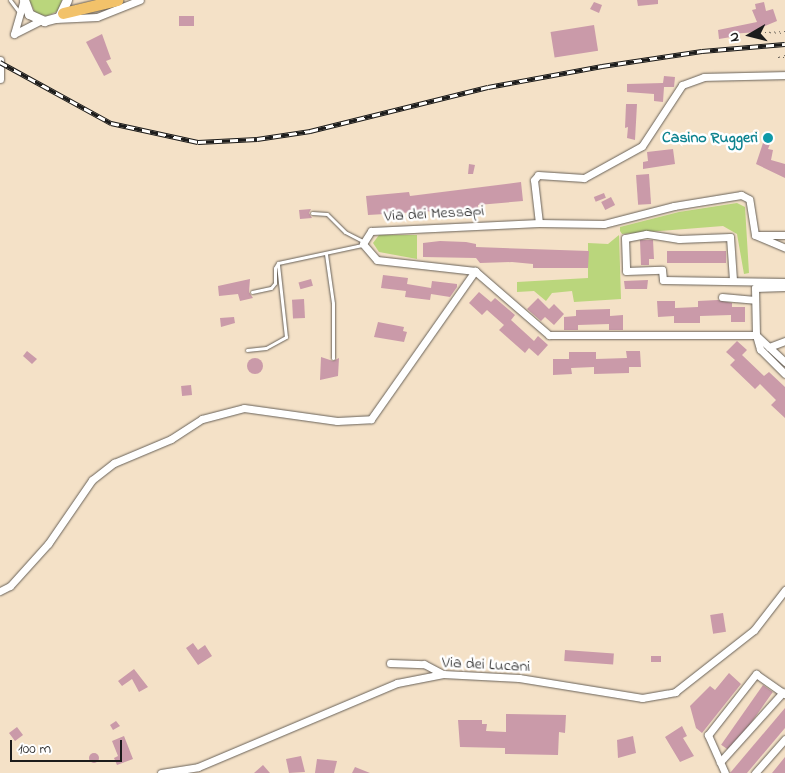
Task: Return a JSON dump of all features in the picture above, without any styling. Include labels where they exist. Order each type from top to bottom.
[{"type":"highway","points":[[59,16],[117,0]]},
{"type":"street","points":[[24,0],[14,34],[40,21],[59,16],[97,17],[140,0]]},
{"type":"street","points":[[24,0],[29,14],[40,21]]},
{"type":"street","points":[[59,16],[67,0]]},
{"type":"street","points":[[0,60],[0,78]]},
{"type":"street","points":[[539,223],[534,180],[538,175],[584,178],[642,146],[682,85],[704,77],[785,75]]},
{"type":"street","name":"Via dei Messapi","points":[[363,243],[370,231],[539,223],[604,224],[674,206],[741,196],[749,200],[755,235]]},
{"type":"street","points":[[733,280],[730,237],[679,239],[646,234],[625,238],[626,271],[662,270],[663,280],[785,282]]},
{"type":"street","points":[[755,235],[785,235]]},
{"type":"street","points":[[755,235],[785,248]]},
{"type":"street","points":[[363,243],[377,260],[475,271],[549,335],[756,335],[785,362]]},
{"type":"street","points":[[0,591],[10,586],[48,544],[92,480],[114,463],[171,439],[202,419],[244,408],[338,421],[371,419],[475,271]]},
{"type":"street","points":[[785,287],[754,288],[756,335],[760,348],[785,374]]},
{"type":"street","points":[[722,297],[755,300]]},
{"type":"street","points":[[769,347],[785,341]]},
{"type":"street","name":"Via dei Lucani","points":[[161,773],[198,766],[397,683],[443,674],[519,678],[642,698],[675,692],[754,630],[785,590]]},
{"type":"street","points":[[390,663],[424,664],[443,674]]},
{"type":"street","points":[[720,762],[784,693],[756,674],[708,735],[720,762],[725,773]]},
{"type":"street","points":[[755,773],[785,739]]},
{"type":"lane","points":[[10,0],[19,12]]},
{"type":"lane","points":[[312,213],[326,214],[349,235],[363,243]]},
{"type":"lane","points":[[278,263],[326,254],[363,243]]},
{"type":"lane","points":[[326,254],[333,303],[333,358]]},
{"type":"lane","points":[[252,292],[271,288],[278,263]]},
{"type":"lane","points":[[247,350],[266,348],[286,337],[278,263]]},
{"type":"path","points":[[785,32],[765,32],[785,32]]},
{"type":"green space","points":[[29,0],[62,0],[58,11],[47,16],[36,14]]},
{"type":"green space","points":[[737,203],[745,207],[749,273],[744,274],[737,234],[723,226],[622,234],[620,231],[620,227],[679,212]]},
{"type":"green space","points":[[379,235],[417,235],[417,259],[379,252],[373,243]]},
{"type":"green space","points":[[619,235],[621,299],[574,302],[572,291],[552,293],[546,301],[534,291],[517,292],[517,282],[588,278],[588,243],[608,244]]},
{"type":"building","points":[[637,0],[658,0],[658,4],[638,6]]},
{"type":"building","points":[[594,2],[602,5],[599,13],[590,9]]},
{"type":"building","points":[[764,2],[766,11],[773,9],[777,21],[758,29],[758,32],[730,34],[731,37],[719,39],[718,30],[757,22],[752,10],[756,9],[755,4]]},
{"type":"building","points":[[179,16],[194,16],[194,26],[179,26]]},
{"type":"building","points":[[594,25],[598,51],[555,58],[551,32]]},
{"type":"building","points":[[102,34],[111,59],[106,61],[112,72],[104,76],[86,42]]},
{"type":"building","points":[[664,76],[675,77],[674,87],[664,87],[663,102],[654,101],[654,94],[627,92],[627,84],[663,83]]},
{"type":"building","points":[[626,104],[637,104],[635,140],[627,138],[628,127],[625,128]]},
{"type":"building","points":[[763,143],[770,144],[768,149],[773,150],[771,160],[785,164],[785,178],[756,164]]},
{"type":"building","points":[[673,149],[675,164],[643,169],[643,162],[648,161],[647,152]]},
{"type":"building","points":[[469,164],[475,165],[473,174],[468,174]]},
{"type":"building","points":[[649,174],[651,204],[638,205],[636,175]]},
{"type":"building","points":[[521,182],[523,201],[478,205],[478,208],[469,209],[368,215],[366,196],[409,192],[410,196]]},
{"type":"building","points":[[604,193],[606,198],[596,202],[594,197]]},
{"type":"building","points":[[611,197],[615,205],[605,210],[601,202]]},
{"type":"building","points":[[311,209],[309,213],[312,218],[300,219],[299,210]]},
{"type":"building","points":[[640,240],[653,240],[654,259],[649,259],[649,265],[641,265]]},
{"type":"building","points":[[440,241],[466,242],[476,244],[476,247],[589,251],[588,268],[533,268],[533,264],[512,262],[480,263],[476,258],[423,257],[423,243]]},
{"type":"building","points":[[667,251],[726,251],[726,263],[667,263]]},
{"type":"building","points":[[383,275],[408,278],[407,284],[431,288],[432,281],[457,284],[457,287],[450,297],[431,294],[430,300],[405,297],[406,291],[381,288]]},
{"type":"building","points":[[250,279],[249,292],[253,298],[240,301],[238,294],[219,296],[218,286]]},
{"type":"building","points":[[311,279],[313,286],[300,289],[299,283]]},
{"type":"building","points":[[648,280],[647,289],[625,289],[624,281]]},
{"type":"building","points":[[479,292],[491,302],[495,298],[515,315],[511,320],[534,341],[538,336],[548,345],[538,356],[529,348],[525,353],[499,330],[504,325],[487,310],[482,315],[469,303]]},
{"type":"building","points":[[538,298],[549,309],[554,304],[564,314],[554,325],[545,317],[541,321],[527,309]]},
{"type":"building","points":[[304,299],[305,318],[293,319],[292,300]]},
{"type":"building","points":[[718,300],[732,303],[732,307],[745,307],[745,322],[731,322],[731,315],[700,316],[700,323],[674,323],[674,316],[658,317],[657,301],[675,301],[675,308],[698,307],[698,301]]},
{"type":"building","points":[[610,309],[610,316],[623,315],[623,330],[609,330],[609,324],[578,325],[578,330],[564,330],[564,317],[576,316],[576,310]]},
{"type":"building","points":[[234,317],[235,323],[221,327],[220,318]]},
{"type":"building","points":[[378,322],[404,327],[403,331],[407,332],[404,342],[374,337]]},
{"type":"building","points":[[737,341],[747,350],[742,355],[764,376],[769,372],[785,387],[785,418],[771,405],[776,400],[760,384],[755,389],[730,365],[735,360],[726,352]]},
{"type":"building","points":[[27,351],[37,359],[32,364],[23,356]]},
{"type":"building","points":[[626,351],[640,351],[641,367],[629,367],[629,373],[594,374],[594,367],[571,368],[572,374],[553,375],[553,359],[569,359],[569,352],[596,352],[596,359],[627,358]]},
{"type":"building","points":[[321,357],[333,361],[339,358],[338,376],[320,380]]},
{"type":"building","points":[[255,358],[263,366],[255,374],[247,366]]},
{"type":"building","points":[[191,385],[192,395],[182,396],[181,386]]},
{"type":"building","points":[[723,613],[726,632],[713,634],[710,615]]},
{"type":"building","points":[[193,643],[198,650],[205,645],[212,656],[198,665],[186,648]]},
{"type":"building","points":[[565,650],[614,653],[613,664],[564,661]]},
{"type":"building","points":[[651,656],[661,656],[661,662],[651,662]]},
{"type":"building","points":[[134,669],[148,687],[139,692],[132,679],[122,686],[118,681]]},
{"type":"building","points":[[729,673],[741,684],[702,733],[696,728],[690,706],[710,686],[715,690]]},
{"type":"building","points":[[763,685],[773,692],[731,752],[721,745]]},
{"type":"building","points":[[785,708],[785,728],[747,773],[730,773]]},
{"type":"building","points":[[506,714],[566,715],[565,733],[559,732],[558,755],[505,754],[505,748],[460,747],[458,720],[482,720],[482,724],[487,724],[486,731],[506,732]]},
{"type":"building","points":[[116,721],[120,726],[113,730],[110,725]]},
{"type":"building","points":[[682,726],[687,736],[683,738],[694,756],[680,762],[665,737]]},
{"type":"building","points":[[17,727],[23,735],[15,741],[9,733]]},
{"type":"building","points":[[124,736],[133,759],[117,765],[114,758],[118,756],[112,741]]},
{"type":"building","points":[[633,736],[636,753],[618,758],[617,740]]},
{"type":"building","points":[[92,753],[96,753],[99,758],[98,762],[92,763],[89,760],[89,756]]},
{"type":"building","points":[[301,756],[305,772],[289,773],[286,759]]},
{"type":"building","points":[[785,757],[785,773],[772,773]]},
{"type":"building","points":[[317,759],[337,761],[334,773],[315,773]]},
{"type":"building","points":[[263,765],[270,773],[254,773]]},
{"type":"building","points":[[355,767],[370,773],[352,773]]},
{"type":"railway","points":[[0,62],[111,123],[198,142],[257,139],[310,131],[488,87],[602,66],[702,51],[785,44]]},
{"type":"place","name":"Casino Ruggeri","points":[[768,138]]}]
